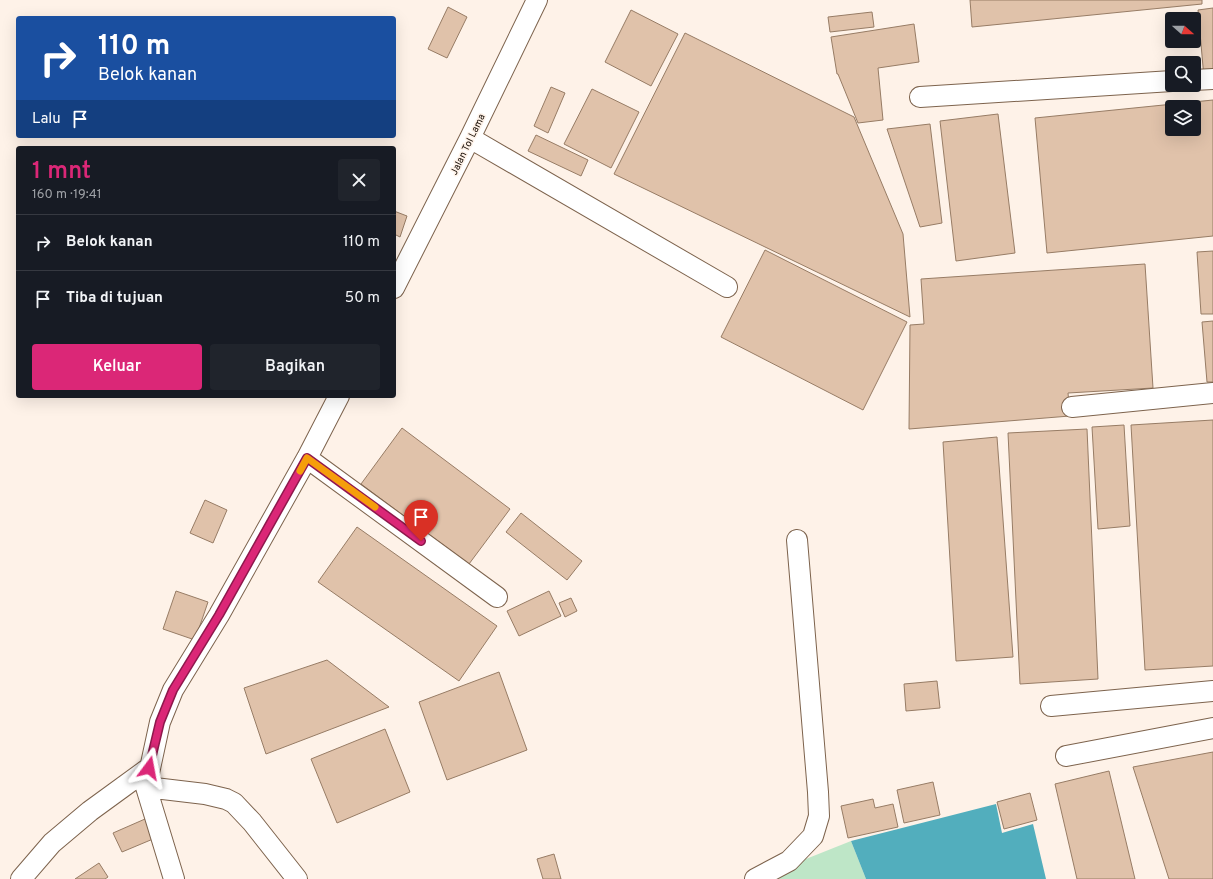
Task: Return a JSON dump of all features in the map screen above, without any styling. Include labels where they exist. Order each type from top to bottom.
[{"type":"street","name":"Jalan Tol Lama","points":[[396,284],[470,138],[534,0]]},
{"type":"street","points":[[1201,80],[1213,79]]},
{"type":"street","points":[[920,97],[1165,82]]},
{"type":"street","points":[[470,138],[727,288]]},
{"type":"street","points":[[1072,407],[1213,393]]},
{"type":"street","points":[[174,879],[148,777],[160,722],[173,690],[219,615],[307,458],[338,398]]},
{"type":"street","points":[[307,458],[496,597]]},
{"type":"street","points":[[755,879],[790,861],[812,836],[819,816],[797,540]]},
{"type":"street","points":[[1050,706],[1213,691]]},
{"type":"street","points":[[1066,756],[1213,728]]},
{"type":"street","points":[[21,879],[57,839],[90,811],[148,777],[226,799],[234,803],[252,822],[297,879]]},
{"type":"green space","points":[[851,841],[866,879],[756,879]]},
{"type":"water","points":[[996,804],[1002,833],[1033,824],[1046,879],[866,879],[851,841]]},
{"type":"building","points":[[970,0],[1202,0],[1202,4],[972,27]]},
{"type":"building","points":[[448,7],[467,17],[447,58],[428,49]]},
{"type":"building","points":[[1213,8],[1213,77],[1204,78],[1201,44],[1201,12],[1198,12],[1198,10]]},
{"type":"building","points":[[631,10],[678,34],[651,86],[605,62]]},
{"type":"building","points":[[872,12],[874,27],[830,32],[828,17]]},
{"type":"building","points":[[914,24],[919,62],[878,68],[883,120],[858,123],[837,74],[831,37]]},
{"type":"building","points":[[685,33],[854,117],[903,234],[910,317],[614,174]]},
{"type":"building","points":[[551,87],[565,93],[548,133],[534,126]]},
{"type":"building","points":[[592,89],[639,112],[611,168],[564,144]]},
{"type":"building","points":[[1213,100],[1213,236],[1047,253],[1035,118],[1165,105],[1165,136],[1201,136],[1201,101]]},
{"type":"building","points":[[998,114],[1015,253],[956,261],[940,121]]},
{"type":"building","points":[[930,124],[942,223],[920,227],[887,129]]},
{"type":"building","points":[[536,135],[588,160],[581,176],[528,151]]},
{"type":"building","points":[[396,212],[407,216],[400,237],[396,235]]},
{"type":"building","points":[[765,250],[907,322],[863,410],[721,337]]},
{"type":"building","points":[[1213,251],[1213,314],[1201,314],[1197,252]]},
{"type":"building","points":[[1145,264],[1153,388],[1068,393],[1070,416],[909,429],[910,325],[924,324],[921,279]]},
{"type":"building","points":[[1213,321],[1213,382],[1207,382],[1202,322]]},
{"type":"building","points":[[1213,420],[1213,666],[1145,670],[1131,425]]},
{"type":"building","points":[[1124,425],[1130,526],[1098,529],[1092,427]]},
{"type":"building","points":[[402,428],[510,509],[469,564],[361,484]]},
{"type":"building","points":[[1087,429],[1098,679],[1020,684],[1008,433]]},
{"type":"building","points":[[997,437],[1013,657],[956,661],[943,442]]},
{"type":"building","points":[[205,500],[227,510],[213,543],[190,533]]},
{"type":"building","points":[[521,513],[582,561],[567,580],[506,532]]},
{"type":"building","points":[[357,527],[497,626],[459,681],[318,582]]},
{"type":"building","points":[[176,591],[208,602],[195,640],[163,629]]},
{"type":"building","points":[[549,591],[561,616],[519,636],[507,611]]},
{"type":"building","points":[[571,598],[577,611],[565,617],[559,603]]},
{"type":"building","points":[[327,660],[389,707],[266,754],[244,688]]},
{"type":"building","points":[[499,672],[527,750],[447,780],[419,702]]},
{"type":"building","points":[[937,681],[940,708],[906,711],[904,684]]},
{"type":"building","points":[[385,729],[410,792],[337,823],[311,759]]},
{"type":"building","points":[[1213,752],[1213,879],[1169,879],[1133,767]]},
{"type":"building","points":[[1109,771],[1135,879],[1077,879],[1055,784]]},
{"type":"building","points":[[933,782],[940,815],[904,823],[897,790]]},
{"type":"building","points":[[1030,793],[1037,820],[1004,829],[997,802]]},
{"type":"building","points":[[873,799],[875,808],[893,804],[898,827],[848,838],[841,806]]},
{"type":"building","points":[[145,819],[153,839],[122,852],[113,833]]},
{"type":"building","points":[[554,854],[561,879],[543,879],[537,859]]},
{"type":"building","points":[[99,863],[108,877],[105,879],[75,879]]},
{"type":"slow traffic","points":[[300,471],[307,458],[375,507]]},
{"type":"route","points":[[149,768],[160,722],[173,690],[219,615],[307,458],[421,541]]}]
